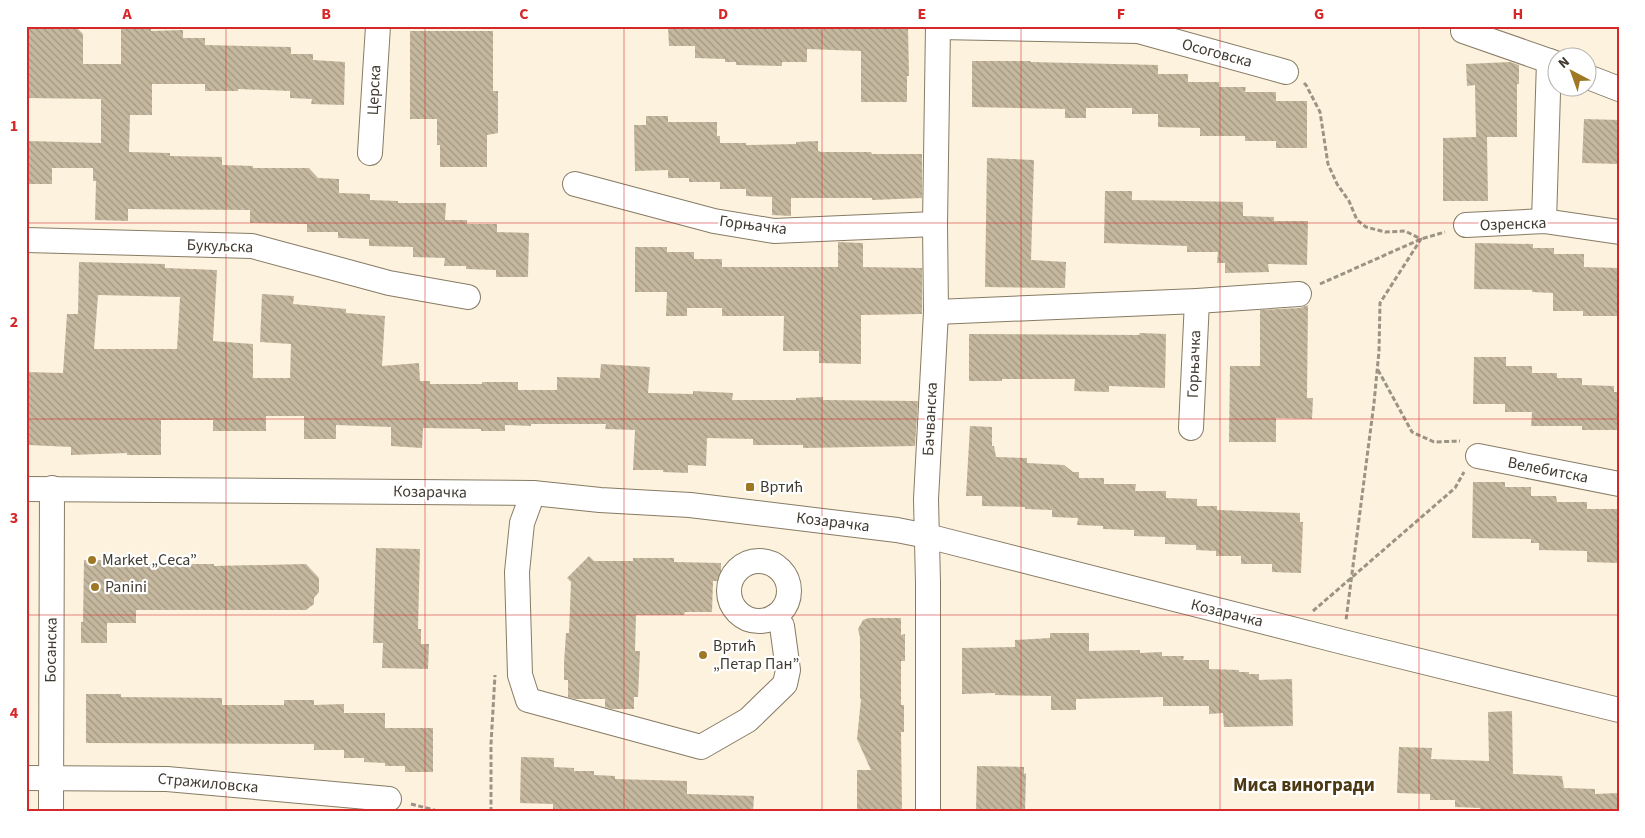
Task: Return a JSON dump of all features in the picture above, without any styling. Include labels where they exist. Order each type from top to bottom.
[{"type":"street","name":"Церска","points":[[370,153],[378,26]]},
{"type":"street","name":"Осоговска","points":[[938,27],[1138,31],[1286,72]]},
{"type":"street","name":"Бачванска","points":[[928,812],[927,480],[936,312],[935,224],[938,27]]},
{"type":"street","points":[[1463,31],[1548,61]]},
{"type":"street","points":[[1598,80],[1619,89]]},
{"type":"street","points":[[1544,221],[1551,98]]},
{"type":"street","name":"Горњачка","points":[[575,184],[714,221],[774,231],[935,224]]},
{"type":"street","name":"Озренска","points":[[1466,226],[1544,221],[1619,232]]},
{"type":"street","name":"Букуљска","points":[[26,240],[252,246],[389,283],[468,297]]},
{"type":"street","points":[[936,312],[1197,301],[1299,294]]},
{"type":"street","name":"Горњачка","points":[[1191,428],[1197,301]]},
{"type":"street","name":"Велебитска","points":[[1478,456],[1619,484]]},
{"type":"street","name":"Босанска","points":[[51,812],[52,488]]},
{"type":"street","name":"Козарачка","points":[[26,489],[533,493],[600,500],[690,505],[896,530],[927,536],[1619,710]]},
{"type":"street","points":[[533,493],[522,523],[517,572],[520,675],[528,700],[701,747],[748,720],[785,684],[788,670],[782,626],[774,617]]},
{"type":"street","name":"Стражиловска","points":[[26,778],[167,779],[389,800]]},
{"type":"path","points":[[1286,72],[1306,84],[1320,112],[1328,164],[1337,184],[1349,201],[1357,220],[1366,227],[1385,232],[1405,231],[1421,239]]},
{"type":"path","points":[[1299,294],[1421,239],[1466,226]]},
{"type":"path","points":[[1343,642],[1378,369],[1380,303],[1421,239]]},
{"type":"path","points":[[1293,629],[1351,576],[1455,488],[1468,465],[1478,456],[1474,440],[1434,442],[1412,432],[1378,369]]},
{"type":"path","points":[[389,800],[442,812]]},
{"type":"building","points":[[29,26],[75,26],[83,34],[83,64],[121,64],[121,26],[151,26],[151,31],[183,30],[183,38],[205,38],[205,45],[291,47],[291,54],[313,54],[313,60],[345,62],[344,105],[311,104],[312,99],[290,98],[290,91],[238,89],[238,91],[205,91],[205,84],[152,84],[152,115],[130,115],[129,152],[170,153],[170,156],[222,157],[222,165],[253,166],[253,168],[309,168],[318,178],[339,179],[339,193],[370,194],[370,200],[398,201],[398,203],[446,203],[445,220],[467,220],[467,224],[497,224],[497,232],[529,233],[528,277],[496,277],[496,270],[466,269],[466,266],[444,266],[445,258],[413,257],[413,247],[369,246],[369,239],[338,238],[338,232],[307,232],[307,224],[250,223],[250,210],[128,209],[128,221],[95,220],[96,181],[93,181],[93,168],[52,168],[52,184],[27,184],[28,141],[101,143],[101,99],[26,98]]},
{"type":"building","points":[[668,26],[807,26],[864,29],[864,26],[908,26],[909,76],[907,76],[907,102],[861,102],[861,51],[807,49],[807,62],[782,62],[782,66],[736,65],[736,62],[725,62],[725,59],[695,58],[695,46],[669,46]]},
{"type":"building","points":[[410,31],[493,31],[493,91],[498,91],[498,133],[487,135],[487,167],[440,167],[440,145],[437,145],[437,119],[410,119]]},
{"type":"building","points":[[972,61],[1158,65],[1158,74],[1188,74],[1188,82],[1219,82],[1219,87],[1246,87],[1245,92],[1276,92],[1276,101],[1307,101],[1307,148],[1276,148],[1276,141],[1245,141],[1245,136],[1200,136],[1200,128],[1158,127],[1158,114],[1132,114],[1132,108],[1086,108],[1086,118],[1065,118],[1065,109],[972,107]]},
{"type":"building","points":[[1510,62],[1519,65],[1517,137],[1487,137],[1488,201],[1443,201],[1443,138],[1476,137],[1475,85],[1467,86],[1466,64]]},
{"type":"building","points":[[646,116],[668,116],[668,122],[717,122],[717,136],[720,136],[720,143],[746,143],[746,145],[796,144],[796,142],[818,141],[818,151],[821,152],[922,154],[922,198],[872,200],[872,198],[791,198],[791,216],[772,215],[772,197],[746,196],[746,189],[720,189],[720,182],[689,182],[689,178],[668,178],[668,170],[635,171],[634,125],[646,125]]},
{"type":"building","points":[[1584,119],[1619,120],[1619,164],[1582,163]]},
{"type":"building","points":[[987,158],[1034,160],[1031,260],[1066,262],[1065,288],[985,287]]},
{"type":"building","points":[[1105,191],[1132,191],[1132,200],[1243,202],[1243,216],[1274,217],[1274,221],[1308,221],[1307,265],[1268,264],[1269,272],[1225,273],[1225,263],[1217,263],[1218,252],[1187,252],[1187,246],[1104,243]]},
{"type":"building","points":[[838,242],[863,243],[863,267],[922,268],[922,314],[861,315],[861,364],[819,363],[819,351],[783,351],[784,316],[722,316],[722,308],[687,308],[687,316],[666,316],[667,292],[635,292],[635,247],[667,247],[667,252],[694,252],[694,259],[722,259],[722,267],[838,267]]},
{"type":"building","points":[[1475,243],[1533,244],[1533,248],[1554,248],[1554,254],[1584,254],[1584,267],[1619,268],[1619,316],[1583,316],[1583,311],[1553,311],[1553,293],[1532,292],[1532,290],[1474,289]]},
{"type":"building","points":[[79,262],[165,264],[165,268],[217,270],[213,341],[253,344],[253,378],[290,378],[291,344],[260,342],[262,294],[294,296],[293,304],[346,309],[346,313],[385,316],[382,366],[419,363],[420,381],[430,381],[430,384],[518,382],[518,390],[557,390],[557,377],[600,378],[601,364],[650,367],[648,393],[693,394],[693,391],[733,393],[732,400],[796,400],[796,398],[823,397],[823,400],[918,401],[915,446],[803,448],[803,445],[753,445],[753,439],[707,438],[706,466],[688,465],[688,473],[663,472],[663,470],[633,470],[635,430],[605,429],[606,424],[505,425],[505,431],[423,428],[422,448],[391,446],[391,427],[336,425],[336,439],[304,439],[304,416],[266,416],[266,431],[213,431],[213,420],[161,420],[161,455],[127,455],[127,453],[71,455],[71,447],[29,445],[29,430],[26,430],[26,372],[63,373],[67,314],[78,314]],"holes":[[[98,295],[180,297],[177,349],[94,349]]]},
{"type":"building","points":[[1308,305],[1307,398],[1313,398],[1312,419],[1276,418],[1276,442],[1229,442],[1230,366],[1260,366],[1260,310],[1300,308]]},
{"type":"building","points":[[1140,333],[1166,334],[1165,388],[1109,386],[1109,392],[1074,391],[1075,379],[969,381],[969,334],[1139,335]]},
{"type":"building","points":[[1474,357],[1506,357],[1506,366],[1532,366],[1532,373],[1557,373],[1557,378],[1582,378],[1582,385],[1614,386],[1614,392],[1619,392],[1619,430],[1582,430],[1582,426],[1531,426],[1532,412],[1505,412],[1505,404],[1473,404]]},
{"type":"building","points":[[970,426],[992,427],[992,446],[994,446],[996,457],[1027,458],[1027,463],[1064,465],[1073,472],[1079,472],[1079,478],[1104,478],[1104,484],[1136,484],[1135,491],[1166,491],[1166,498],[1197,499],[1197,506],[1217,506],[1217,510],[1300,513],[1300,522],[1303,522],[1301,573],[1272,572],[1272,564],[1241,564],[1241,556],[1216,556],[1216,551],[1196,550],[1196,545],[1165,544],[1165,537],[1134,536],[1134,530],[1103,529],[1103,526],[1077,525],[1078,518],[1052,517],[1052,510],[982,506],[982,496],[966,496]]},
{"type":"building","points":[[1473,482],[1505,482],[1505,487],[1531,487],[1531,496],[1556,496],[1557,502],[1587,502],[1587,509],[1617,509],[1617,516],[1619,516],[1619,563],[1587,562],[1587,551],[1539,550],[1539,543],[1531,543],[1531,539],[1472,538]]},
{"type":"building","points":[[376,548],[420,549],[418,629],[421,629],[421,644],[429,644],[428,669],[382,668],[383,643],[373,643]]},
{"type":"building","points":[[589,556],[594,561],[633,561],[633,558],[674,558],[674,562],[721,563],[721,581],[713,581],[712,612],[685,612],[684,615],[636,615],[635,651],[640,651],[638,697],[634,697],[634,709],[612,709],[605,707],[605,699],[575,699],[568,697],[568,680],[564,680],[564,663],[566,633],[569,633],[571,582],[567,578]]},
{"type":"building","points":[[84,560],[137,560],[136,564],[214,564],[214,566],[306,564],[319,578],[319,592],[314,598],[314,604],[306,610],[136,610],[136,623],[107,623],[107,643],[81,643]]},
{"type":"building","points":[[869,618],[901,618],[901,635],[905,634],[905,661],[901,661],[901,705],[904,705],[904,732],[901,732],[902,812],[857,812],[857,770],[871,770],[857,739],[861,699],[860,637],[858,629],[863,620]]},
{"type":"building","points":[[1050,633],[1089,633],[1089,651],[1140,650],[1140,653],[1162,652],[1162,656],[1184,656],[1183,660],[1209,660],[1209,669],[1239,670],[1239,672],[1249,672],[1249,674],[1259,674],[1259,680],[1292,679],[1293,726],[1224,727],[1223,713],[1209,714],[1209,706],[1163,706],[1163,697],[1076,699],[1076,710],[1051,710],[1051,696],[995,695],[995,693],[962,694],[962,648],[1015,647],[1015,640],[1050,638]]},
{"type":"building","points":[[86,694],[121,694],[121,697],[222,698],[222,705],[284,705],[284,700],[314,700],[314,705],[344,704],[344,713],[385,713],[385,728],[433,728],[433,772],[405,772],[405,766],[385,766],[385,763],[364,762],[364,758],[344,758],[344,750],[314,750],[314,744],[86,743]]},
{"type":"building","points":[[1512,711],[1513,774],[1562,776],[1564,788],[1595,789],[1595,794],[1619,793],[1619,812],[1480,812],[1480,808],[1455,807],[1455,800],[1430,800],[1430,794],[1397,793],[1399,747],[1432,748],[1431,759],[1489,761],[1488,712]]},
{"type":"building","points":[[521,757],[554,758],[554,767],[574,768],[574,771],[594,771],[594,775],[615,776],[615,779],[687,781],[687,794],[754,796],[753,812],[553,811],[553,804],[520,803]]},
{"type":"building","points":[[977,766],[1024,767],[1024,774],[1026,773],[1025,812],[976,812]]},
{"type":"place","name":"Вртић","points":[[750,487]]},
{"type":"place","name":"Market „Ceca”","points":[[92,560]]},
{"type":"place","name":"Panini","points":[[95,587]]},
{"type":"place","name":"Вртић „Петар Пан”","points":[[703,655]]},
{"type":"district","name":"Миса виногради","points":[[1304,785]]}]
